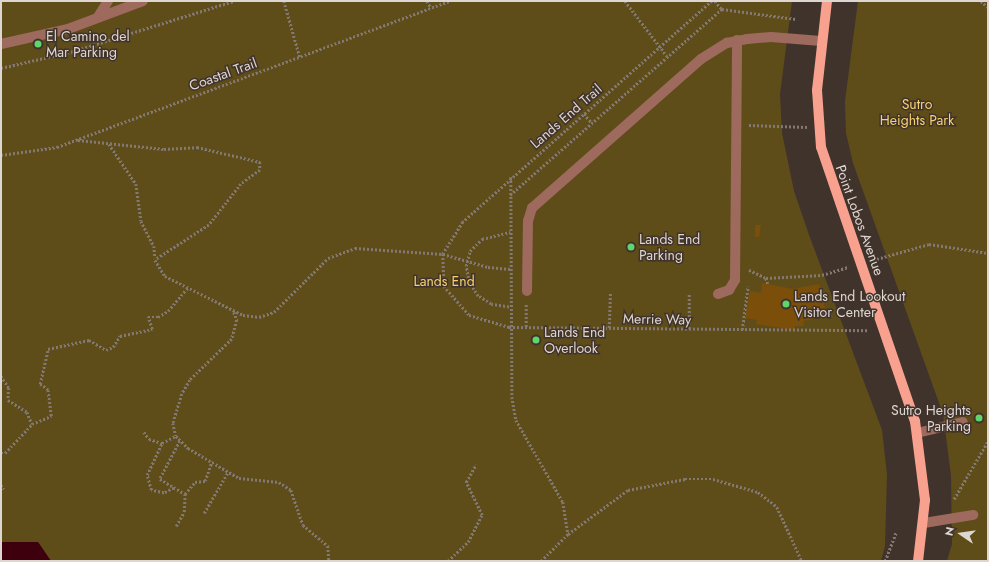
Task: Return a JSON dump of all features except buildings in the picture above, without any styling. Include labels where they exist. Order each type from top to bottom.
[{"type":"main road","name":"Point Lobos Avenue","points":[[827,1],[822,42],[818,129],[825,165],[885,328],[917,433],[925,479],[924,523],[918,561]]},
{"type":"lane","points":[[96,18],[108,1]]},
{"type":"lane","points":[[1,44],[55,33],[143,1]]},
{"type":"lane","points":[[527,291],[528,221],[535,204],[701,59],[737,40],[771,36],[822,42]]},
{"type":"lane","points":[[718,294],[729,290],[734,280],[737,40]]},
{"type":"lane","points":[[917,433],[963,422]]},
{"type":"lane","points":[[924,523],[973,515]]},
{"type":"path","points":[[1,68],[74,51],[234,1]]},
{"type":"path","points":[[284,1],[300,57]]},
{"type":"path","points":[[427,1],[431,8]]},
{"type":"path","name":"Coastal Trail","points":[[1,155],[39,152],[78,140],[450,1]]},
{"type":"path","points":[[625,1],[659,47],[668,56]]},
{"type":"path","points":[[714,1],[722,9],[796,19]]},
{"type":"path","name":"Lands End Trail","points":[[443,254],[460,225],[659,47],[714,1]]},
{"type":"path","points":[[980,1],[988,7]]},
{"type":"path","points":[[510,195],[722,9]]},
{"type":"path","points":[[584,114],[592,123]]},
{"type":"path","points":[[736,124],[818,129]]},
{"type":"path","points":[[78,140],[164,150],[208,148],[253,158],[261,164],[260,170],[241,184],[210,225],[155,260]]},
{"type":"path","points":[[108,143],[136,184],[139,214],[154,246],[155,260],[161,273],[187,288],[234,311],[258,317],[274,312],[320,264],[346,250],[376,248],[443,254],[488,267],[510,269]]},
{"type":"path","points":[[511,178],[509,366],[516,420],[563,502],[568,534]]},
{"type":"path","points":[[509,307],[491,304],[478,296],[468,282],[467,260],[482,239],[510,232]]},
{"type":"path","points":[[742,330],[749,270],[766,278],[822,274],[861,264],[918,245],[950,246],[988,253]]},
{"type":"path","name":"Merrie Way","points":[[443,254],[444,286],[456,304],[475,319],[509,327],[834,331],[885,328]]},
{"type":"path","points":[[766,278],[768,284]]},
{"type":"path","points":[[1,453],[5,453],[32,424],[51,416],[48,390],[40,384],[48,349],[89,340],[106,350],[113,347],[120,336],[152,329],[148,317],[158,317],[168,311],[187,288]]},
{"type":"path","points":[[526,327],[527,291]]},
{"type":"path","points":[[609,328],[610,292]]},
{"type":"path","points":[[689,294],[689,329]]},
{"type":"path","points":[[234,311],[237,320],[232,339],[190,380],[182,394],[173,423],[176,436],[180,441],[228,472],[248,480],[279,482],[290,490],[303,525],[328,546],[329,561]]},
{"type":"path","points":[[1,376],[10,388],[8,400],[28,412],[32,424]]},
{"type":"path","points":[[144,432],[149,440],[162,443]]},
{"type":"path","points":[[174,488],[164,493],[151,490],[146,475],[162,443],[176,436]]},
{"type":"path","points":[[180,441],[160,479],[185,494]]},
{"type":"path","points":[[954,499],[988,441]]},
{"type":"path","points":[[176,526],[184,512],[185,494],[195,482],[204,481],[212,461]]},
{"type":"path","points":[[448,561],[468,542],[482,515],[466,482],[476,465]]},
{"type":"path","points":[[204,513],[228,472]]},
{"type":"path","points":[[541,561],[568,534],[628,490],[656,482],[713,479],[758,492],[777,507],[802,561]]},
{"type":"path","points":[[1,485],[4,489]]},
{"type":"path","points":[[885,561],[896,532]]},
{"type":"green space","name":"Lands End","points":[[1,1],[792,1],[780,94],[782,133],[794,191],[882,430],[887,475],[885,546],[881,561],[51,561],[38,542],[1,542]]},
{"type":"green space","name":"Sutro Heights Park","points":[[858,1],[988,1],[988,561],[947,561],[952,544],[951,475],[943,414],[853,163],[846,133],[845,101]]},
{"type":"shaded area","points":[[1,542],[38,542],[51,561],[1,561]]},
{"type":"place","name":"El Camino del Mar Parking","points":[[38,44]]},
{"type":"place","name":"Lands End Parking","points":[[631,247]]},
{"type":"place","name":"Lands End Lookout Visitor Center","points":[[786,304]]},
{"type":"place","name":"Lands End Overlook","points":[[536,340]]},
{"type":"place","name":"Sutro Heights Parking","points":[[979,418]]}]
